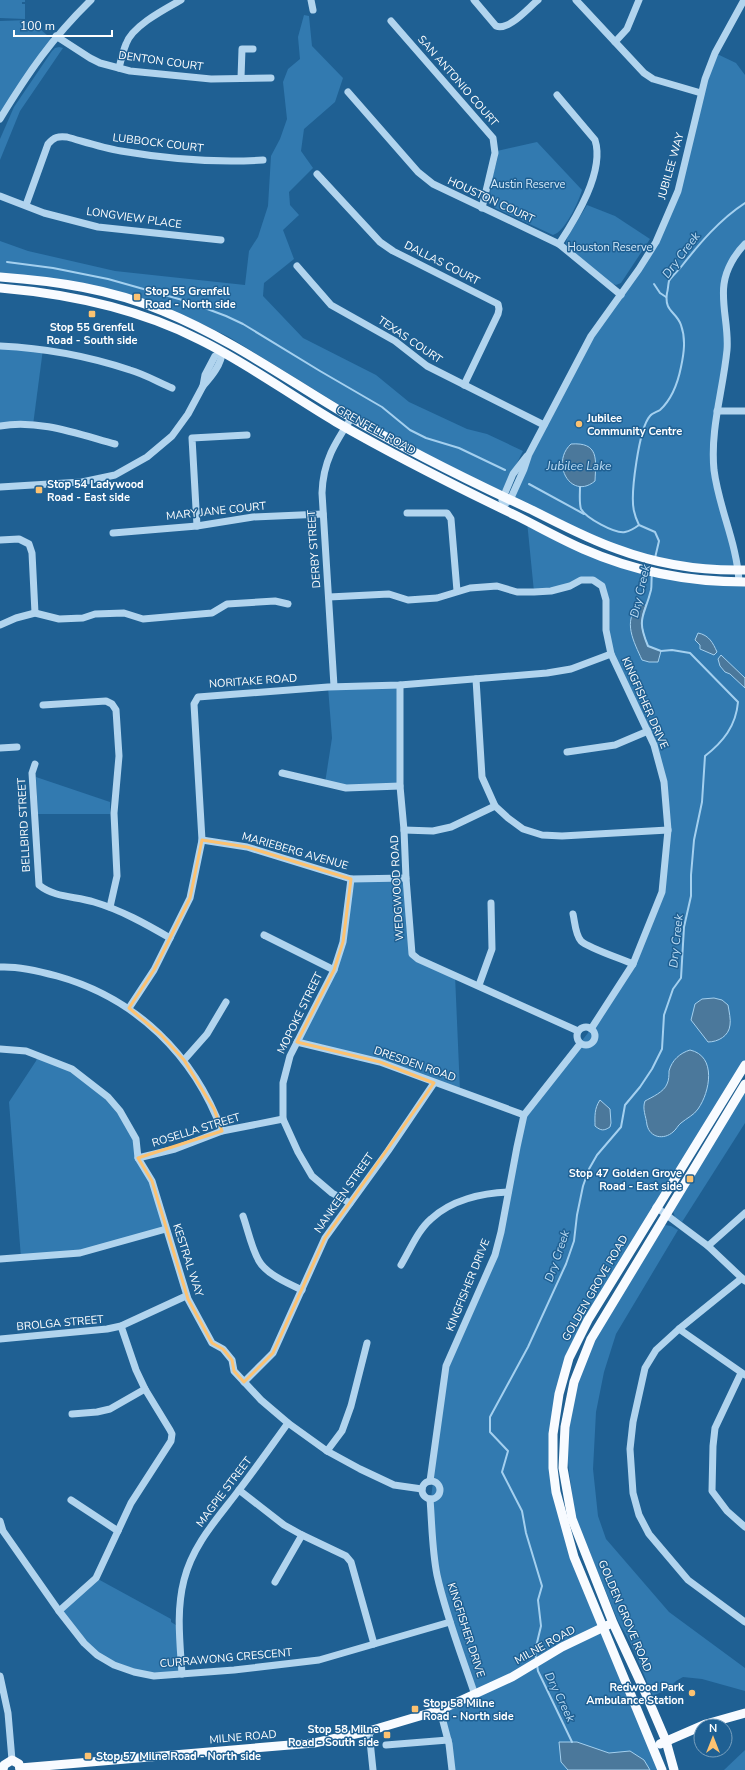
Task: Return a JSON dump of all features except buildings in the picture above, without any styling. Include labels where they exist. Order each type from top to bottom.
[{"type":"main road","name":"GRENFELL ROAD","points":[[0,277],[53,282],[116,295],[161,310],[228,342],[352,417],[447,469],[600,542],[647,558],[665,562],[702,568],[742,570]]},
{"type":"main road","name":"GRENFELL ROAD","points":[[0,288],[66,296],[112,306],[165,324],[199,339],[345,427],[419,468],[583,549],[662,574],[692,580],[742,582]]},
{"type":"main road","points":[[222,352],[228,342]]},
{"type":"main road","name":"GOLDEN GROVE ROAD","points":[[662,1770],[654,1747],[574,1556],[560,1510],[553,1468],[553,1434],[559,1394],[569,1358],[588,1320],[745,1065]]},
{"type":"main road","name":"GOLDEN GROVE ROAD","points":[[674,1770],[666,1741],[613,1623],[572,1519],[563,1468],[565,1427],[574,1382],[591,1339],[745,1084]]},
{"type":"main road","name":"MILNE ROAD","points":[[20,1769],[83,1767],[314,1743],[369,1731],[440,1710],[475,1695],[512,1677],[564,1646],[613,1623]]},
{"type":"main road","points":[[654,1747],[706,1724],[745,1713]]},
{"type":"main road","points":[[2,1768],[7,1762],[12,1760],[16,1762],[20,1769]]},
{"type":"street","points":[[0,119],[26,76],[56,36],[91,0]]},
{"type":"street","points":[[119,68],[126,43],[132,34],[162,10],[181,0]]},
{"type":"street","points":[[311,0],[313,10]]},
{"type":"street","points":[[474,0],[496,26],[501,28],[507,27],[538,0]]},
{"type":"street","points":[[576,0],[644,73],[653,79],[701,93]]},
{"type":"street","points":[[615,42],[627,29],[639,0]]},
{"type":"street","name":"JUBILEE WAY","points":[[500,508],[506,498],[518,466],[529,454],[591,336],[621,295],[656,242],[678,191],[701,93],[715,53],[744,0]]},
{"type":"street","name":"SAN ANTONIO COURT","points":[[391,21],[493,138],[495,153],[482,208]]},
{"type":"street","name":"DENTON COURT","points":[[56,36],[90,58],[130,71],[211,79],[270,78]]},
{"type":"street","points":[[241,78],[242,49],[253,49]]},
{"type":"street","name":"HOUSTON COURT","points":[[348,92],[418,172],[433,184],[559,244],[621,295]]},
{"type":"street","points":[[556,95],[595,140],[598,148],[598,157],[582,204],[559,244]]},
{"type":"street","name":"LUBBOCK COURT","points":[[26,205],[48,144],[52,139],[59,136],[119,151],[147,155],[229,162],[263,160]]},
{"type":"street","name":"DALLAS COURT","points":[[317,174],[380,242],[393,251],[498,304],[500,309],[498,314],[464,385]]},
{"type":"street","name":"LONGVIEW PLACE","points":[[0,196],[44,213],[98,227],[221,240]]},
{"type":"street","points":[[742,582],[742,570],[716,484],[713,457],[717,411],[727,351],[724,283],[736,254],[745,244]]},
{"type":"street","name":"TEXAS COURT","points":[[297,266],[331,305],[395,341],[426,366],[544,426]]},
{"type":"street","points":[[0,346],[43,349],[85,357],[131,370],[172,388]]},
{"type":"street","points":[[0,487],[82,482],[115,475],[147,456],[172,436],[188,414],[203,386],[205,375],[215,356],[222,352]]},
{"type":"street","points":[[717,411],[745,411]]},
{"type":"street","name":"DERBY STREET","points":[[334,686],[322,493],[324,468],[329,455],[352,417]]},
{"type":"street","points":[[0,426],[33,425],[55,428],[115,444]]},
{"type":"street","points":[[197,526],[192,438],[247,435]]},
{"type":"street","points":[[407,513],[447,513],[451,519],[457,591]]},
{"type":"street","name":"MARY JANE COURT","points":[[112,533],[197,526],[253,518],[323,514]]},
{"type":"street","points":[[0,540],[19,539],[29,544],[32,553],[35,613]]},
{"type":"street","name":"KINGFISHER DRIVE","points":[[329,597],[389,594],[408,600],[437,598],[448,596],[457,591],[470,588],[497,586],[516,592],[545,591],[570,586],[581,580],[593,580],[602,586],[606,600],[606,630],[611,654],[654,745],[664,782],[668,830],[662,892],[633,964],[591,1029]]},
{"type":"street","points":[[0,625],[16,618],[35,613],[59,619],[83,618],[96,614],[124,613],[143,619],[212,613],[227,604],[275,601],[288,604]]},
{"type":"street","name":"NORITAKE ROAD","points":[[129,1008],[154,970],[190,898],[202,840],[194,704],[198,697],[334,686],[400,685],[547,673],[571,669],[611,654]]},
{"type":"street","points":[[476,679],[482,777],[495,806],[523,830],[542,835],[562,836],[668,830]]},
{"type":"street","name":"WEDGWOOD ROAD","points":[[400,685],[400,786],[412,954],[418,959],[479,985],[578,1031]]},
{"type":"street","points":[[43,705],[106,701],[112,704],[116,710],[119,756],[114,813],[117,876],[110,908]]},
{"type":"street","points":[[567,752],[615,745],[648,731]]},
{"type":"street","points":[[0,748],[17,747]]},
{"type":"street","name":"BELLBIRD STREET","points":[[35,764],[32,773],[39,886],[48,892],[93,902],[125,913],[170,938]]},
{"type":"street","points":[[282,772],[346,788],[400,786]]},
{"type":"street","points":[[404,830],[433,831],[451,827],[495,806]]},
{"type":"street","name":"MARIEBERG AVENUE","points":[[202,840],[246,847],[351,879],[406,878]]},
{"type":"street","name":"MOPOKE STREET","points":[[350,1204],[332,1193],[312,1176],[298,1152],[283,1119],[283,1083],[290,1056],[334,970],[343,942],[351,879]]},
{"type":"street","points":[[479,985],[492,949],[491,903]]},
{"type":"street","points":[[573,914],[576,930],[581,941],[633,964]]},
{"type":"street","points":[[264,935],[334,970]]},
{"type":"street","points":[[0,967],[27,969],[76,981],[101,992],[129,1008],[161,1035],[184,1060],[214,1109],[222,1131]]},
{"type":"street","points":[[184,1060],[207,1034],[226,1002]]},
{"type":"street","points":[[583,1028],[591,1029],[594,1034],[594,1040],[589,1045],[580,1044],[576,1036],[578,1031],[583,1028]]},
{"type":"street","name":"DRESDEN ROAD","points":[[297,1042],[380,1062],[524,1116]]},
{"type":"street","name":"KINGFISHER DRIVE","points":[[430,1481],[446,1366],[495,1255],[524,1116],[580,1044]]},
{"type":"street","name":"KESTRAL WAY","points":[[0,1049],[26,1051],[72,1069],[108,1097],[120,1111],[136,1139],[138,1158],[152,1181],[186,1296],[212,1343],[223,1348],[232,1360],[234,1371],[261,1400],[288,1423],[327,1450],[360,1469],[394,1485],[422,1489]]},
{"type":"street","name":"NANKEEN STREET","points":[[244,1382],[273,1353],[325,1238],[434,1083]]},
{"type":"street","name":"ROSELLA STREET","points":[[138,1158],[175,1149],[222,1131],[283,1119]]},
{"type":"street","points":[[401,1265],[423,1229],[431,1219],[447,1208],[453,1204],[489,1193],[508,1192]]},
{"type":"street","points":[[656,1208],[708,1246],[744,1279],[679,1329],[656,1350],[645,1368],[633,1422],[630,1449],[633,1493],[639,1515],[649,1534],[688,1580],[745,1622]]},
{"type":"street","points":[[708,1246],[745,1213]]},
{"type":"street","points":[[243,1216],[259,1261],[264,1267],[284,1281],[302,1290]]},
{"type":"street","points":[[0,1259],[80,1253],[99,1249],[166,1229]]},
{"type":"street","name":"BROLGA STREET","points":[[0,1339],[94,1332],[121,1326],[186,1296]]},
{"type":"street","points":[[59,1611],[96,1578],[131,1503],[171,1441],[172,1434],[145,1390],[136,1370],[121,1326]]},
{"type":"street","points":[[679,1329],[743,1374],[715,1428],[712,1491],[727,1511],[745,1527]]},
{"type":"street","points":[[327,1450],[342,1430],[351,1406],[367,1343]]},
{"type":"street","points":[[72,1414],[97,1412],[110,1409],[145,1390]]},
{"type":"street","name":"MAGPIE STREET","points":[[182,1674],[178,1615],[184,1579],[195,1551],[216,1518],[239,1490],[288,1423]]},
{"type":"street","points":[[430,1481],[438,1484],[440,1490],[438,1496],[430,1499],[425,1496],[422,1489],[425,1484],[430,1481]]},
{"type":"street","points":[[239,1490],[284,1525],[302,1535],[339,1551],[346,1556],[351,1562],[374,1644]]},
{"type":"street","name":"KINGFISHER DRIVE","points":[[430,1499],[434,1552],[438,1576],[450,1622],[475,1695]]},
{"type":"street","points":[[71,1500],[118,1531]]},
{"type":"street","name":"CURRAWONG CRESCENT","points":[[0,1522],[3,1531],[59,1611],[84,1643],[97,1655],[114,1665],[134,1672],[154,1676],[234,1670],[319,1660],[450,1622]]},
{"type":"street","points":[[275,1582],[302,1535]]},
{"type":"street","points":[[0,1676],[8,1713],[12,1760]]},
{"type":"street","points":[[440,1710],[448,1740],[452,1770]]},
{"type":"street","points":[[369,1731],[373,1770]]},
{"type":"street","points":[[386,1745],[448,1740]]},
{"type":"highlighted area","points":[[202,840],[247,847],[351,879],[343,942],[334,970],[297,1042],[380,1062],[434,1083],[325,1238],[273,1353],[244,1382],[234,1371],[232,1360],[223,1349],[212,1343],[188,1299],[152,1181],[138,1158],[222,1131],[214,1109],[184,1060],[161,1035],[129,1008],[154,970],[190,898]]},
{"type":"green space","points":[[0,0],[25,0],[22,4],[25,4],[25,19],[0,18]]},
{"type":"green space","points":[[304,15],[309,16],[312,46],[343,78],[335,102],[304,129],[301,151],[313,168],[289,192],[290,205],[299,215],[283,230],[294,259],[264,283],[263,296],[303,338],[376,375],[409,402],[467,429],[487,434],[523,451],[504,489],[501,491],[424,454],[354,414],[229,337],[196,321],[144,300],[0,275],[0,241],[28,251],[115,271],[245,285],[249,251],[258,237],[268,206],[271,156],[280,139],[287,119],[283,82],[288,69],[300,59],[298,37]]},
{"type":"green space","points":[[29,20],[53,40],[0,119],[0,21]]},
{"type":"green space","points":[[59,47],[63,48],[20,111],[0,160],[0,139],[14,107],[52,51]]},
{"type":"green space","points":[[715,53],[736,63],[745,75],[745,244],[724,283],[727,338],[717,407],[716,484],[738,570],[643,557],[510,500],[591,336],[656,242],[678,191]]},
{"type":"green space","name":"Austin Reserve","points":[[537,142],[582,190],[575,208],[567,222],[558,233],[553,235],[495,208],[490,196],[491,183],[498,156],[497,151]]},
{"type":"green space","name":"Houston Reserve","points":[[587,205],[615,216],[650,239],[621,283],[616,285],[610,283],[570,250],[566,244],[567,238]]},
{"type":"green space","points":[[0,346],[43,349],[33,425],[0,426]]},
{"type":"green space","points":[[527,521],[640,568],[745,581],[745,1066],[569,1358],[553,1434],[560,1510],[662,1770],[452,1770],[440,1710],[475,1695],[450,1622],[434,1552],[431,1499],[446,1366],[495,1255],[524,1115],[591,1029],[633,964],[661,892],[668,830],[664,782],[648,731],[611,654],[602,586],[593,580],[534,592]]},
{"type":"green space","points":[[400,685],[400,786],[346,788],[325,783],[332,738],[328,687]]},
{"type":"green space","points":[[36,777],[110,802],[110,814],[38,814]]},
{"type":"green space","points":[[406,878],[412,954],[455,975],[460,1091],[380,1062],[297,1042],[334,970],[343,942],[351,879]]},
{"type":"green space","points":[[38,1055],[72,1069],[92,1084],[132,1130],[166,1229],[99,1249],[21,1258],[9,1102],[36,1061]]},
{"type":"green space","points":[[745,1090],[745,1123],[682,1222],[675,1217],[673,1211]]},
{"type":"green space","points":[[665,1225],[671,1226],[678,1230],[616,1334],[604,1372],[596,1412],[593,1469],[598,1516],[606,1539],[669,1612],[745,1668],[745,1691],[702,1679],[683,1677],[676,1681],[668,1689],[653,1696],[630,1642],[618,1621],[575,1517],[567,1455],[568,1425],[577,1383],[593,1340]]},
{"type":"green space","points":[[96,1578],[171,1619],[171,1622],[179,1627],[182,1674],[134,1672],[97,1655],[59,1611]]},
{"type":"green space","points":[[745,1750],[745,1770],[724,1770]]},
{"type":"water","name":"Jubilee Lake","points":[[571,444],[587,446],[594,454],[596,466],[595,481],[586,486],[578,486],[571,483],[566,477],[563,469],[565,452]]},
{"type":"water","points":[[639,605],[646,605],[642,621],[644,636],[648,646],[661,651],[658,662],[642,660],[633,639],[630,625],[631,618]]},
{"type":"water","points":[[698,633],[708,638],[712,643],[717,652],[714,655],[700,649],[700,645],[695,640]]},
{"type":"water","points":[[721,655],[745,678],[745,688],[730,674],[725,672],[720,666],[718,659]]},
{"type":"water","points":[[714,998],[722,1000],[728,1005],[730,1025],[728,1032],[722,1038],[716,1041],[708,1042],[691,1020],[695,1004],[702,999]]},
{"type":"water","points":[[690,1050],[699,1054],[704,1059],[708,1067],[709,1075],[706,1093],[698,1109],[674,1131],[669,1135],[662,1137],[654,1135],[651,1133],[647,1125],[644,1110],[645,1101],[658,1094],[665,1087],[669,1078],[669,1071],[674,1060]]},
{"type":"water","points":[[600,1100],[610,1109],[610,1127],[604,1130],[601,1130],[595,1126],[596,1110]]},
{"type":"water","points":[[559,1742],[577,1742],[609,1753],[630,1751],[644,1760],[650,1770],[568,1770],[561,1762]]},
{"type":"waterway","name":"Dry Creek","points":[[655,558],[659,541],[655,532],[639,525],[634,511],[633,491],[636,462],[646,423],[651,415],[660,410],[671,396],[678,378],[683,356],[683,330],[679,320],[667,304],[669,281],[710,232],[745,203]]},
{"type":"waterway","points":[[7,262],[53,268],[108,279],[186,301],[226,316],[243,324],[382,407],[410,430],[426,438],[459,448],[505,470]]},
{"type":"waterway","points":[[654,284],[660,293],[666,297]]},
{"type":"waterway","points":[[529,484],[584,514]]},
{"type":"waterway","points":[[580,487],[581,509],[594,521],[620,532],[629,531],[639,525]]},
{"type":"waterway","name":"Dry Creek","points":[[536,1659],[535,1651],[541,1626],[538,1600],[542,1586],[526,1533],[522,1511],[502,1472],[508,1451],[490,1432],[490,1417],[528,1347],[566,1264],[574,1241],[577,1215],[583,1186],[589,1169],[597,1155],[621,1127],[625,1105],[640,1087],[652,1069],[662,1049],[664,1015],[673,989],[681,978],[684,927],[691,896],[694,840],[702,802],[705,756],[728,733],[735,719],[738,702],[690,653],[672,650],[661,651],[648,646],[642,629],[642,618],[651,590],[652,574]]},
{"type":"waterway","name":"Dry Creek","points":[[537,1665],[538,1671],[572,1742]]},
{"type":"place","name":"Stop 55 Grenfell Road - North side","points":[[137,297]]},
{"type":"place","name":"Stop 55 Grenfell Road - South side","points":[[92,314]]},
{"type":"place","name":"Jubilee Community Centre","points":[[579,424]]},
{"type":"place","name":"Stop 54 Ladywood Road - East side","points":[[39,490]]},
{"type":"place","name":"Stop 47 Golden Grove Road - East side","points":[[690,1179]]},
{"type":"place","name":"Redwood Park Ambulance Station","points":[[692,1693]]},
{"type":"place","name":"Stop 58 Milne Road - North side","points":[[415,1709]]},
{"type":"place","name":"Stop 58 Milne Road - South side","points":[[387,1735]]},
{"type":"place","name":"Stop 57 Milne Road - North side","points":[[88,1756]]}]
